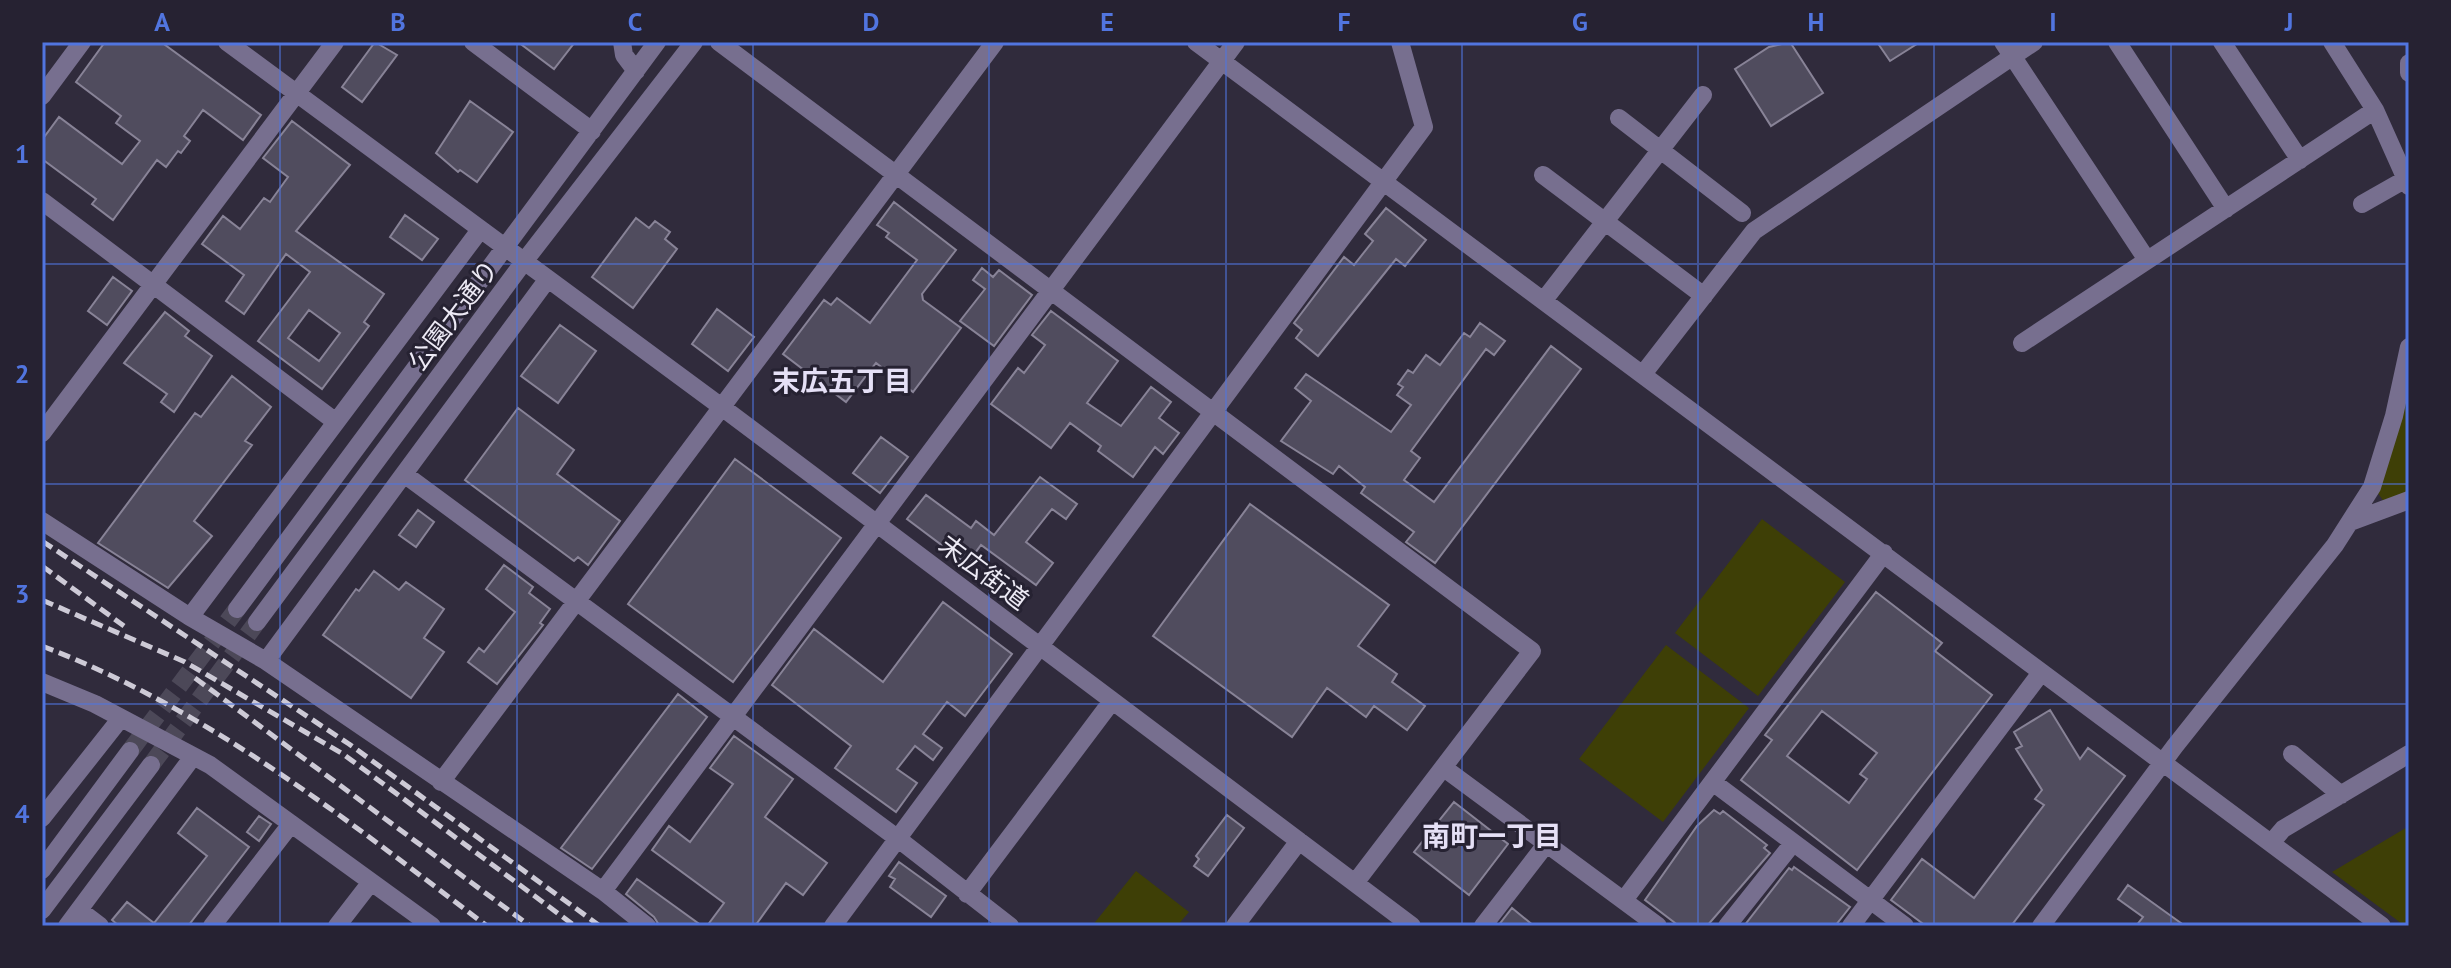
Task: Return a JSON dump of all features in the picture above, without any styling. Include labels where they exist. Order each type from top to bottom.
[{"type":"street","points":[[42,96],[82,42]]},
{"type":"street","name":"末広街道","points":[[227,42],[723,408],[1412,926]]},
{"type":"street","points":[[42,433],[335,42]]},
{"type":"street","points":[[473,42],[592,131]]},
{"type":"street","points":[[622,42],[624,55],[636,71]]},
{"type":"street","name":"公園大通り","points":[[237,609],[657,42]]},
{"type":"street","name":"公園大通り","points":[[257,622],[523,263],[694,42]]},
{"type":"street","points":[[719,42],[1532,651],[1355,883]]},
{"type":"street","points":[[441,782],[995,42]]},
{"type":"street","points":[[1196,42],[1884,553],[2040,674],[2271,843],[2372,923]]},
{"type":"street","points":[[603,891],[1236,42]]},
{"type":"street","points":[[833,926],[1424,127],[1400,42]]},
{"type":"street","points":[[1643,374],[1754,231],[2007,49],[2034,42]]},
{"type":"street","points":[[2117,42],[2226,209]]},
{"type":"street","points":[[2222,42],[2300,160]]},
{"type":"street","points":[[2332,42],[2375,110],[2407,182],[2362,204]]},
{"type":"street","points":[[2007,49],[2147,260]]},
{"type":"street","points":[[2409,63],[2409,73]]},
{"type":"street","points":[[1544,300],[1703,95]]},
{"type":"street","points":[[2022,343],[2375,110]]},
{"type":"street","points":[[1619,118],[1742,213]]},
{"type":"street","points":[[1543,175],[1704,296]]},
{"type":"street","points":[[42,201],[336,422]]},
{"type":"street","points":[[190,617],[480,230]]},
{"type":"street","points":[[266,661],[547,280]]},
{"type":"street","points":[[2041,926],[2350,522],[2372,487],[2394,416],[2409,347]]},
{"type":"street","points":[[404,474],[897,838],[1010,926]]},
{"type":"street","points":[[2350,522],[2409,500]]},
{"type":"street","points":[[42,521],[190,617],[266,661],[603,891],[647,926]]},
{"type":"street","points":[[1624,900],[1884,553]]},
{"type":"street","points":[[1851,926],[2040,674]]},
{"type":"street","points":[[42,682],[121,718],[210,765],[432,926]]},
{"type":"street","points":[[967,894],[1112,701]]},
{"type":"street","points":[[42,818],[121,718]]},
{"type":"street","points":[[42,870],[130,751]]},
{"type":"street","points":[[2292,754],[2341,795]]},
{"type":"street","points":[[2271,843],[2283,829],[2409,754]]},
{"type":"street","points":[[67,926],[192,758]]},
{"type":"street","points":[[42,910],[151,765]]},
{"type":"street","points":[[1444,768],[1658,926]]},
{"type":"street","points":[[1714,783],[1905,926]]},
{"type":"street","points":[[212,926],[291,824]]},
{"type":"street","points":[[1235,926],[1299,841]]},
{"type":"street","points":[[1483,926],[1547,843]]},
{"type":"street","points":[[1727,926],[1793,843]]},
{"type":"street","points":[[337,926],[371,882]]},
{"type":"street","points":[[79,910],[100,926]]},
{"type":"shaded area","points":[[2409,370],[2409,494],[2385,503],[2377,492]]},
{"type":"shaded area","points":[[1762,519],[1845,582],[1758,696],[1675,633]]},
{"type":"shaded area","points":[[1666,645],[1749,708],[1663,822],[1579,759]]},
{"type":"shaded area","points":[[2409,826],[2409,926],[2405,926],[2332,872]]},
{"type":"shaded area","points":[[1136,871],[1189,912],[1177,926],[1092,926]]},
{"type":"building","points":[[105,42],[161,42],[261,115],[243,140],[203,110],[184,136],[190,141],[181,153],[178,151],[166,167],[157,160],[113,220],[92,204],[96,199],[42,159],[42,140],[59,117],[122,164],[140,141],[116,123],[121,116],[76,82]]},
{"type":"building","points":[[375,42],[397,55],[362,102],[342,87]]},
{"type":"building","points":[[518,42],[575,42],[554,69]]},
{"type":"building","points":[[1790,42],[1823,93],[1771,126],[1735,69],[1769,47]]},
{"type":"building","points":[[1877,42],[1920,42],[1890,61]]},
{"type":"building","points":[[470,101],[513,132],[477,182],[460,170],[458,172],[436,153]]},
{"type":"building","points":[[292,121],[350,165],[296,231],[384,294],[364,322],[369,326],[322,389],[258,341],[310,272],[286,254],[244,314],[226,301],[244,275],[202,244],[223,216],[240,229],[264,198],[270,202],[288,177],[263,158]],"holes":[[[309,310],[340,333],[319,361],[288,338]]]},
{"type":"building","points":[[894,202],[956,250],[922,294],[923,300],[961,328],[913,392],[876,363],[846,402],[783,354],[824,300],[831,305],[837,298],[870,323],[917,260],[886,237],[889,233],[877,225]]},
{"type":"building","points":[[1386,208],[1426,240],[1405,266],[1396,259],[1318,356],[1296,338],[1302,330],[1294,323],[1344,257],[1354,265],[1373,241],[1365,234]]},
{"type":"building","points":[[405,215],[438,239],[422,260],[390,237]]},
{"type":"building","points":[[636,218],[649,228],[655,221],[670,232],[665,239],[677,249],[633,308],[592,277]]},
{"type":"building","points":[[982,268],[993,277],[999,270],[1032,295],[994,346],[960,321],[985,289],[973,280]]},
{"type":"building","points":[[113,277],[132,291],[107,325],[88,311]]},
{"type":"building","points":[[717,309],[754,337],[728,371],[692,344]]},
{"type":"building","points":[[1051,311],[1118,361],[1087,403],[1121,426],[1151,387],[1171,402],[1159,418],[1179,433],[1163,454],[1155,447],[1133,477],[1098,451],[1101,446],[1070,423],[1051,448],[991,404],[1018,368],[1024,373],[1045,345],[1032,335]]},
{"type":"building","points":[[165,312],[189,331],[185,336],[212,356],[174,412],[161,402],[167,394],[124,363]]},
{"type":"building","points":[[1480,323],[1505,341],[1494,355],[1486,349],[1411,451],[1420,458],[1404,480],[1434,502],[1551,346],[1581,369],[1435,563],[1406,542],[1414,532],[1361,493],[1365,487],[1339,466],[1333,474],[1281,441],[1311,401],[1295,388],[1306,374],[1391,432],[1411,405],[1397,395],[1403,387],[1398,384],[1408,370],[1413,373],[1426,355],[1440,365],[1464,333],[1470,337]]},
{"type":"building","points":[[560,325],[596,351],[558,403],[521,376]]},
{"type":"building","points":[[232,376],[271,407],[245,441],[252,445],[194,521],[212,536],[168,588],[98,543],[195,413],[201,417]]},
{"type":"building","points":[[518,408],[574,450],[557,474],[620,521],[588,565],[578,557],[574,561],[465,480]]},
{"type":"building","points":[[881,437],[908,457],[880,493],[853,473]]},
{"type":"building","points":[[735,459],[841,538],[733,682],[628,604]]},
{"type":"building","points":[[1040,477],[1077,504],[1066,519],[1052,509],[1026,542],[1053,563],[1036,585],[981,545],[967,564],[907,519],[926,495],[971,528],[976,521],[994,535]]},
{"type":"building","points":[[1250,504],[1389,605],[1358,646],[1397,674],[1392,682],[1425,706],[1407,730],[1374,706],[1366,717],[1327,688],[1292,737],[1153,636]]},
{"type":"building","points":[[418,510],[434,522],[416,547],[399,535]]},
{"type":"building","points":[[504,565],[533,587],[529,593],[550,609],[540,623],[543,625],[497,684],[468,662],[479,648],[484,652],[515,612],[486,589]]},
{"type":"building","points":[[374,571],[399,590],[406,582],[444,609],[424,638],[444,652],[411,698],[323,635],[356,589],[359,591]]},
{"type":"building","points":[[1876,592],[1942,643],[1935,651],[1992,695],[1857,870],[1741,780],[1772,740],[1765,735]],"holes":[[[1822,711],[1877,753],[1860,774],[1867,779],[1849,803],[1787,756]]]},
{"type":"building","points":[[943,602],[1012,654],[965,716],[947,702],[923,734],[942,748],[933,760],[915,746],[897,769],[917,783],[896,812],[835,768],[851,746],[772,685],[814,629],[883,682]]},
{"type":"building","points":[[678,694],[707,717],[592,869],[561,848]]},
{"type":"building","points":[[2050,710],[2080,759],[2088,748],[2125,776],[2011,926],[1926,926],[1891,900],[1922,859],[1974,898],[2044,805],[2035,799],[2042,790],[2016,749],[2022,746],[2014,732]]},
{"type":"building","points":[[734,736],[793,779],[765,817],[827,863],[803,895],[786,883],[755,926],[707,926],[724,903],[652,850],[669,826],[690,842],[733,784],[710,768]]},
{"type":"building","points":[[1454,802],[1508,844],[1469,895],[1414,852]]},
{"type":"building","points":[[197,808],[249,847],[188,926],[119,926],[112,920],[127,902],[154,923],[207,856],[178,833]]},
{"type":"building","points":[[1714,810],[1720,814],[1723,811],[1767,845],[1764,848],[1770,853],[1707,926],[1679,926],[1645,900],[1697,826]]},
{"type":"building","points":[[1227,815],[1244,828],[1208,876],[1194,866],[1199,859],[1196,856]]},
{"type":"building","points":[[259,816],[271,824],[259,841],[247,832]]},
{"type":"building","points":[[899,862],[946,896],[931,917],[890,887],[895,879],[889,876]]},
{"type":"building","points":[[1794,867],[1850,907],[1835,926],[1744,926],[1789,868],[1792,870]]},
{"type":"building","points":[[637,879],[702,926],[659,925],[654,917],[626,894]]},
{"type":"building","points":[[2128,885],[2185,926],[2136,926],[2143,917],[2118,899]]},
{"type":"building","points":[[1512,908],[1534,926],[1498,926]]},
{"type":"tunnel","points":[[130,751],[237,609]]},
{"type":"tunnel","points":[[151,765],[257,622]]},
{"type":"railway","points":[[42,541],[349,744],[600,926]]},
{"type":"railway","points":[[42,566],[124,626]]},
{"type":"railway","points":[[42,600],[185,662],[343,754],[575,926]]},
{"type":"railway","points":[[42,646],[162,701],[219,734],[328,807],[487,926]]},
{"type":"railway","points":[[195,678],[530,926]]},
{"type":"district","name":"末広五丁目","points":[[842,380]]},
{"type":"district","name":"南町一丁目","points":[[1492,835]]}]
